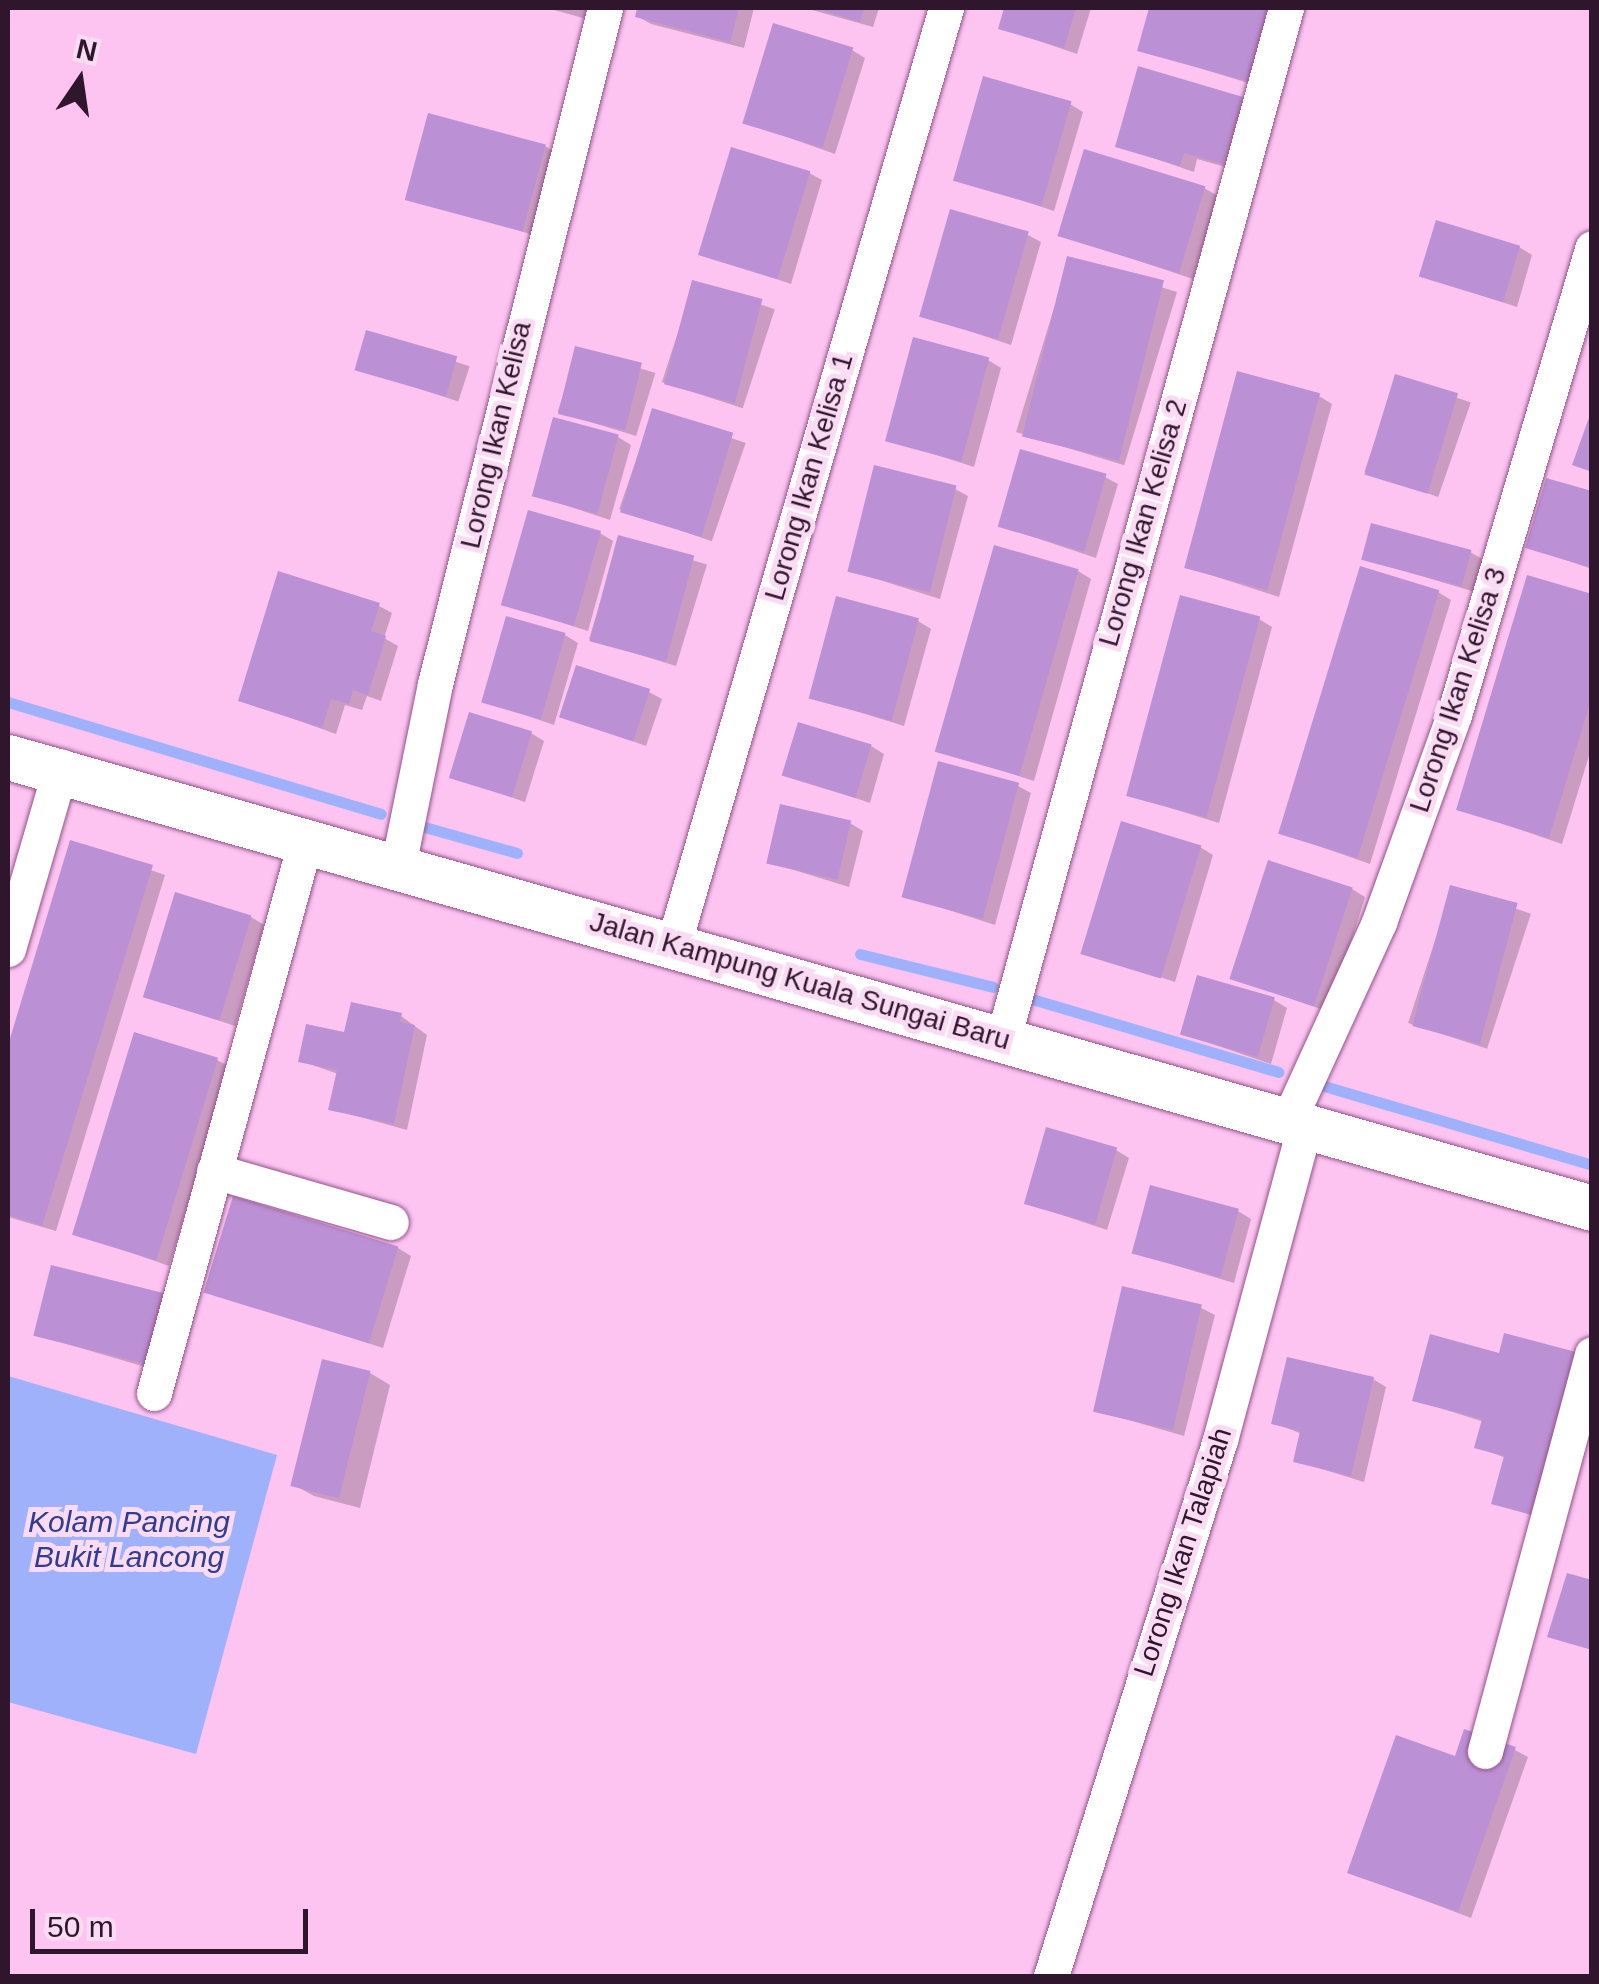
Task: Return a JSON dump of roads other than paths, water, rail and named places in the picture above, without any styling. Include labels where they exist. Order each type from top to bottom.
[{"type":"street","name":"Lorong Ikan Kelisa","points":[[398,866],[435,684],[605,8]]},
{"type":"street","name":"Lorong Ikan Kelisa 1","points":[[673,946],[946,8]]},
{"type":"street","name":"Lorong Ikan Kelisa 2","points":[[1003,1039],[1286,8]]},
{"type":"street","name":"Lorong Ikan Kelisa 3","points":[[1297,1122],[1379,922],[1448,734],[1592,248]]},
{"type":"street","name":"Jalan Kampung Kuala Sungai Baru","points":[[8,756],[60,766],[673,946],[1592,1208]]},
{"type":"street","points":[[8,949],[60,766]]},
{"type":"street","points":[[154,1393],[306,839]]},
{"type":"street","name":"Lorong Ikan Talapiah","points":[[1051,1976],[1220,1440],[1297,1122]]},
{"type":"street","points":[[214,1172],[391,1222]]},
{"type":"street","points":[[1485,1751],[1592,1354]]},
{"type":"water","name":"Kolam Pancing Bukit Lancong","points":[[8,1376],[277,1455],[196,1754],[8,1702]]},
{"type":"waterway","points":[[8,702],[381,814]]},
{"type":"waterway","points":[[414,824],[517,853]]},
{"type":"waterway","points":[[860,954],[993,987]]},
{"type":"waterway","points":[[1032,999],[1278,1072]]},
{"type":"waterway","points":[[1324,1086],[1592,1165]]}]
